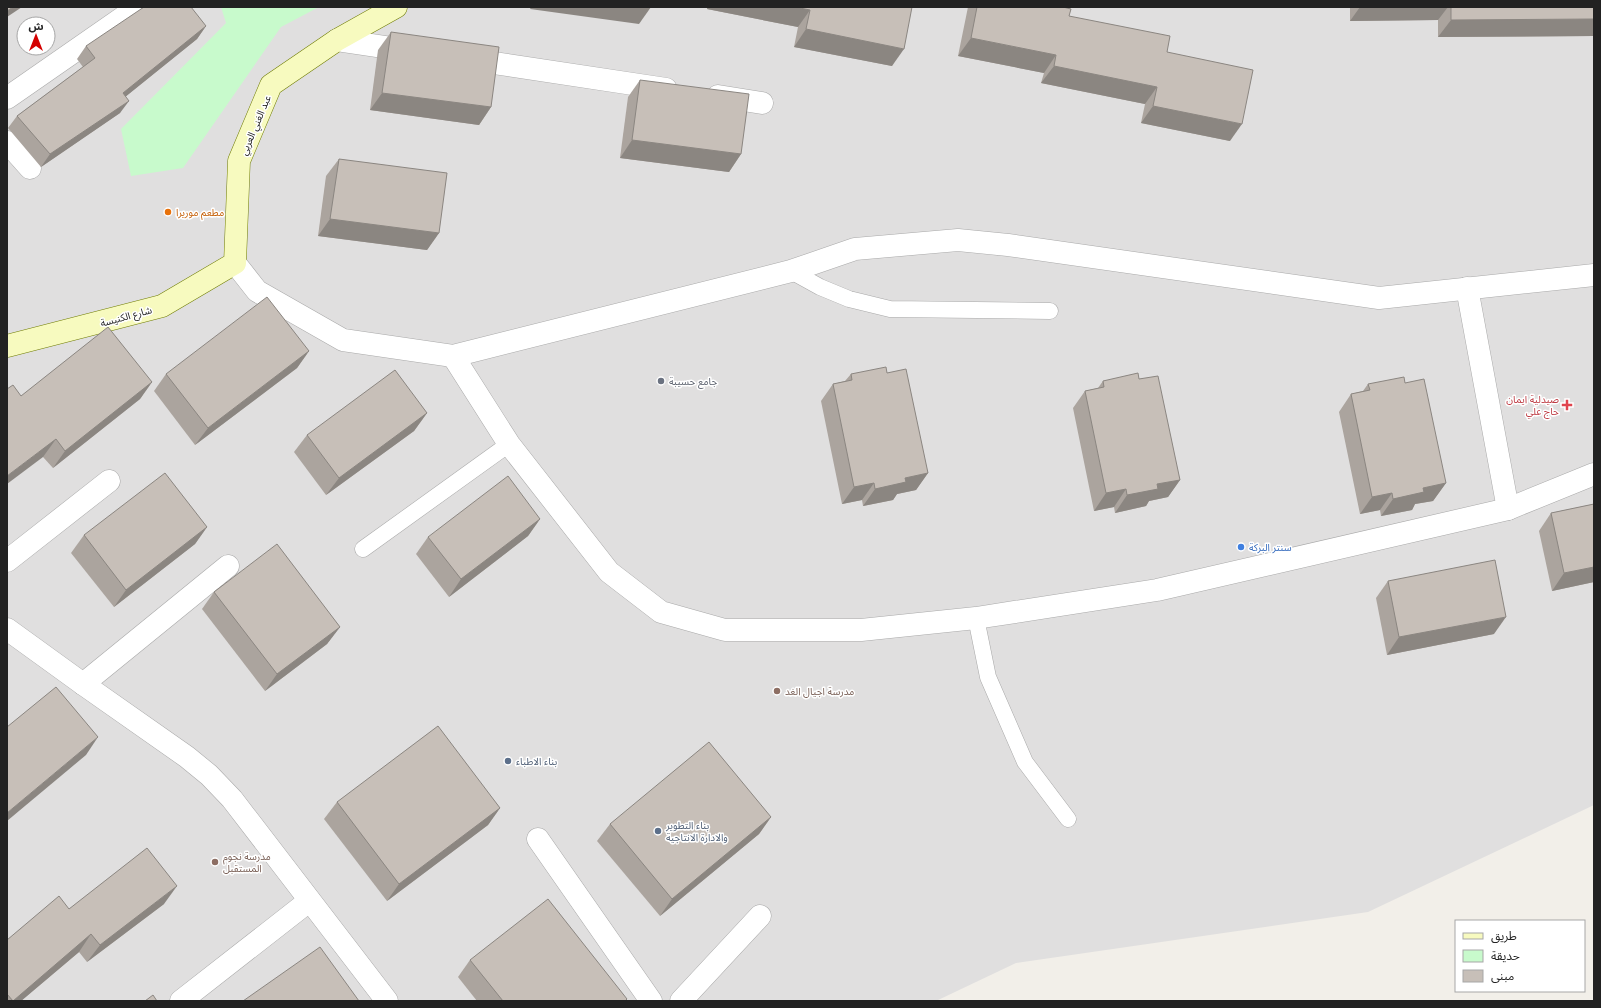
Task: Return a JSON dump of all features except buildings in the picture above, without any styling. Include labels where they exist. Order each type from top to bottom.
[{"type":"street","points":[[7,98],[138,7]]},
{"type":"street","name":"عبد الغني العربي","points":[[235,263],[239,161],[271,85],[337,40],[396,7]]},
{"type":"street","points":[[337,40],[762,103]]},
{"type":"street","points":[[7,142],[30,168]]},
{"type":"street","points":[[235,263],[257,291],[343,340],[453,356],[791,271],[855,249],[958,240],[1008,245],[1379,298],[1594,274]]},
{"type":"street","name":"شارع الكنيسة","points":[[7,346],[162,306],[235,263]]},
{"type":"street","points":[[1467,288],[1508,508]]},
{"type":"street","points":[[453,356],[509,444],[609,572],[661,612],[725,630],[861,630],[976,618],[1156,590],[1508,508],[1594,474]]},
{"type":"street","points":[[7,561],[109,482]]},
{"type":"street","points":[[83,684],[228,566]]},
{"type":"street","points":[[7,629],[188,757],[209,775],[232,799],[387,1001]]},
{"type":"street","points":[[538,839],[652,1001]]},
{"type":"street","points":[[181,1001],[309,901]]},
{"type":"street","points":[[681,1001],[760,916]]},
{"type":"lane","points":[[791,271],[820,287],[849,299],[890,309],[1050,311]]},
{"type":"lane","points":[[363,549],[509,444]]},
{"type":"lane","points":[[976,618],[988,677],[1025,762],[1068,819]]},
{"type":"shaded area","points":[[7,7],[1594,7],[1594,805],[1368,912],[1016,963],[936,1001],[7,1001]]},
{"type":"green space","points":[[221,7],[319,7],[281,27],[183,168],[131,176],[121,129],[226,23]]},
{"type":"place","name":"مطعم موريرا","points":[[168,212]]},
{"type":"place","name":"جامع حسيبة","points":[[661,381]]},
{"type":"place","name":"صيدلية ايمان حاج علي","points":[[1567,405]]},
{"type":"place","name":"سنتر البركة","points":[[1241,547]]},
{"type":"place","name":"مدرسة اجيال الغد","points":[[777,691]]},
{"type":"place","name":"بناء الاطباء","points":[[508,761]]},
{"type":"place","name":"بناء التطوير والادارة الانتاجية","points":[[658,831]]},
{"type":"place","name":"مدرسة نجوم المستقبل","points":[[215,862]]}]
